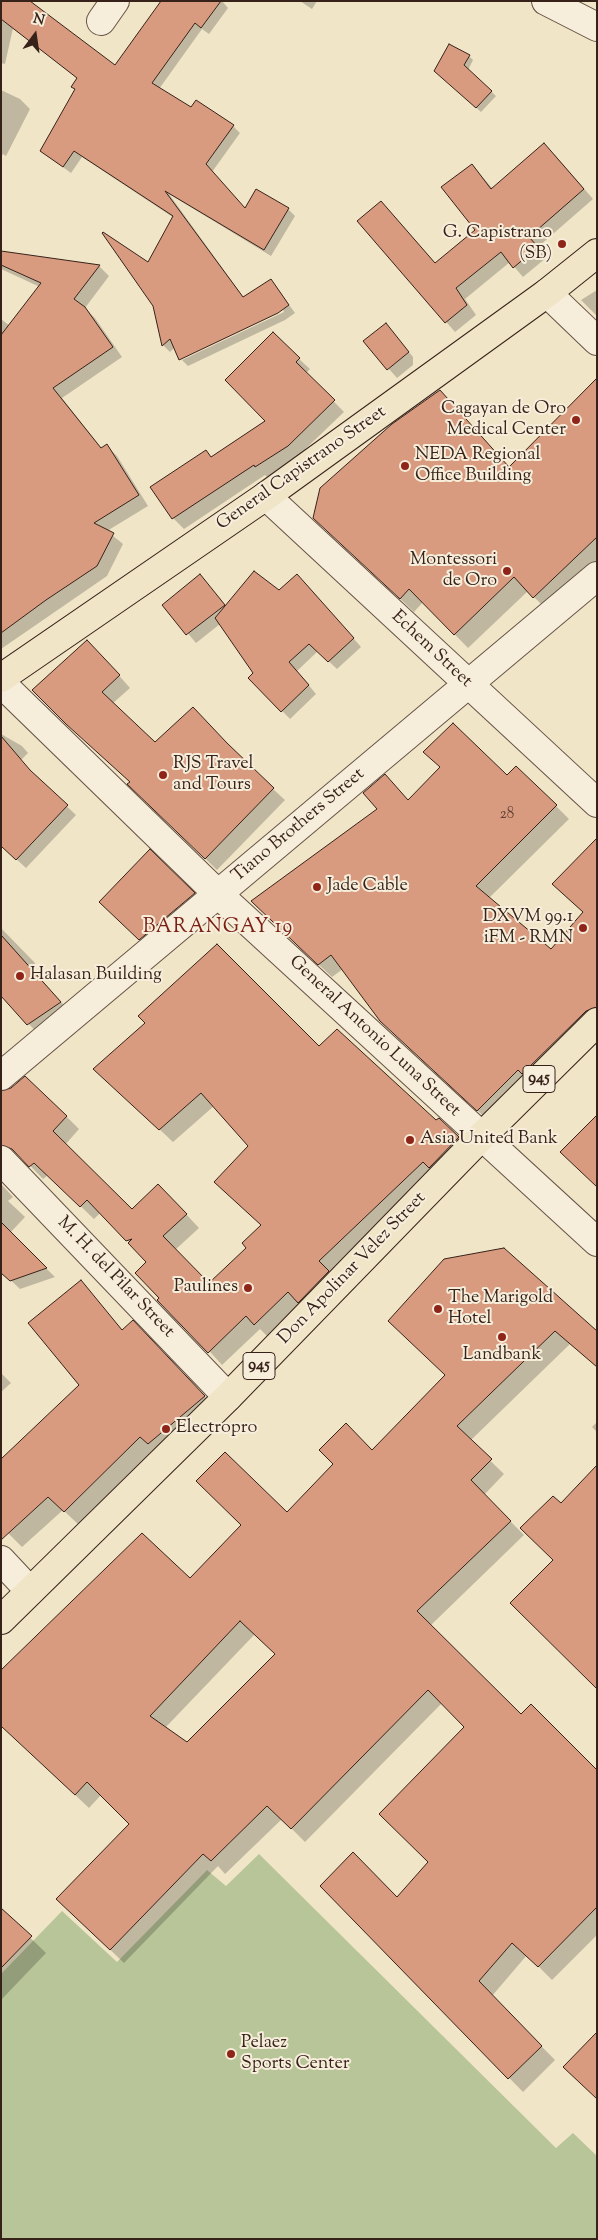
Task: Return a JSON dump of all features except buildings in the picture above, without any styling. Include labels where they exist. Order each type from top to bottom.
[{"type":"main road","name":"General Capistrano Street","points":[[1,678],[266,496],[546,294],[597,253]]},
{"type":"main road","name":"Don Apolinar Velez Street","points":[[1,1620],[228,1397],[482,1136],[597,1022]]},
{"type":"street","points":[[546,1],[597,27]]},
{"type":"street","points":[[546,294],[597,340]]},
{"type":"street","name":"Echem Street","points":[[266,496],[597,803]]},
{"type":"street","name":"Tiano Brothers Street","points":[[1,1076],[597,576]]},
{"type":"street","name":"General Antonio Luna Street","points":[[1,684],[218,894],[597,1242]]},
{"type":"street","name":"M. H. del Pilar Street","points":[[1,1160],[228,1397]]},
{"type":"street","points":[[1,1560],[30,1591]]},
{"type":"green space","name":"Pelaez Sports Center","points":[[259,1854],[556,2148],[573,2133],[597,2156],[597,2239],[1,2239],[1,1974],[62,1911],[117,1962],[207,1870],[226,1886]]},
{"type":"place","name":"G. Capistrano (SB)","points":[[562,244]]},
{"type":"place","name":"Cagayan de Oro Medical Center","points":[[576,420]]},
{"type":"place","name":"NEDA Regional Office Building","points":[[405,466]]},
{"type":"place","name":"Montessori de Oro","points":[[507,571]]},
{"type":"place","name":"RJS Travel and Tours","points":[[163,775]]},
{"type":"place","name":"Jade Cable","points":[[317,887]]},
{"type":"place","name":"DXVM 99.1 iFM - RMN","points":[[583,928]]},
{"type":"place","name":"Halasan Building","points":[[20,976]]},
{"type":"place","name":"Asia United Bank","points":[[410,1140]]},
{"type":"place","name":"Paulines","points":[[248,1288]]},
{"type":"place","name":"The Marigold Hotel","points":[[438,1309]]},
{"type":"place","name":"Landbank","points":[[502,1337]]},
{"type":"place","name":"Electropro","points":[[166,1429]]},
{"type":"place","name":"Pelaez Sports Center","points":[[231,2054]]},
{"type":"district","name":"BARANGAY 19","points":[[218,929]]}]
